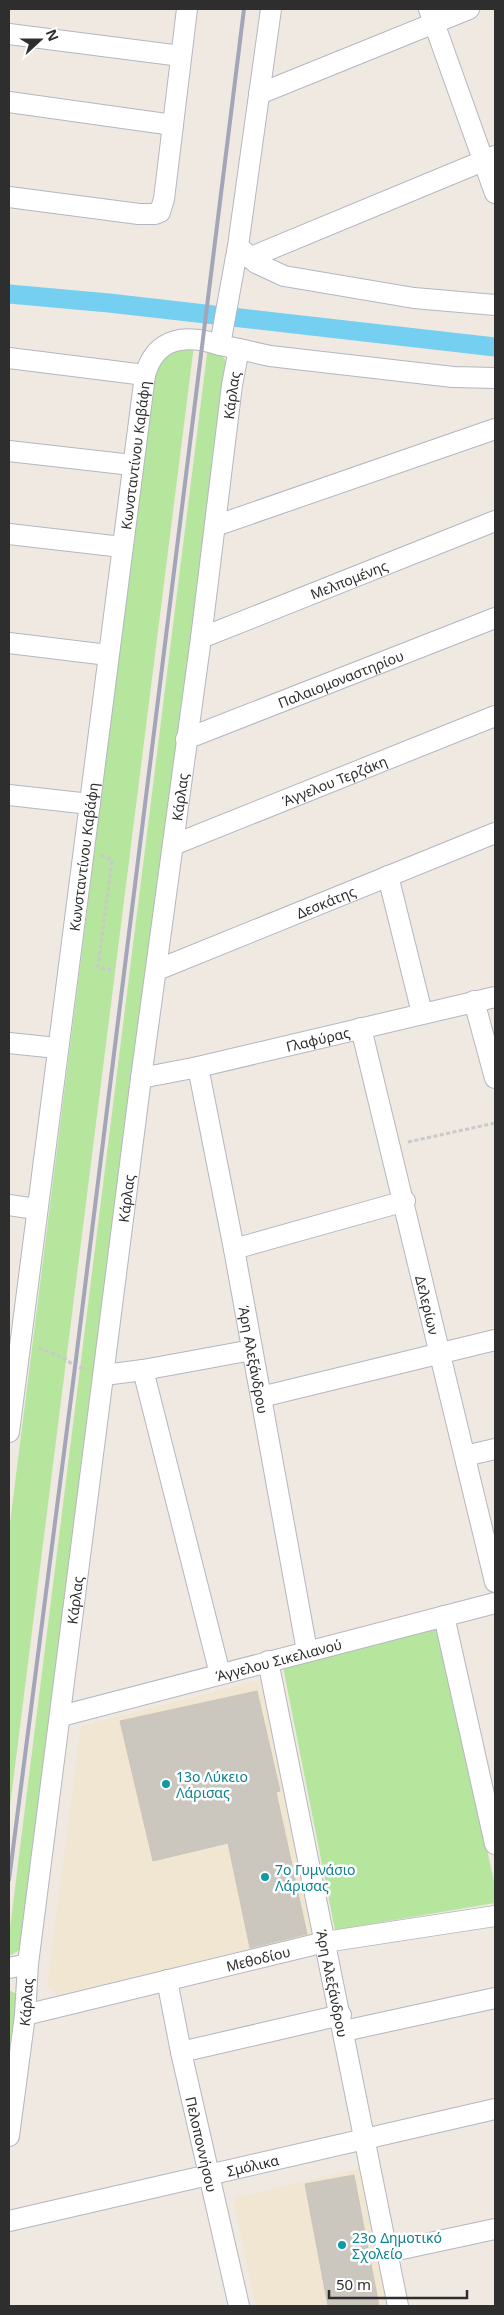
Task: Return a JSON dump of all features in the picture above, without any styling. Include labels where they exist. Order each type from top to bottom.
[{"type":"street","points":[[9,197],[139,214],[155,214],[163,208],[187,9]]},
{"type":"street","name":"Κάρλας","points":[[9,2136],[25,2015],[28,1964],[141,1078],[157,970],[215,526],[232,385],[227,344],[231,276],[244,252],[259,94],[271,9]]},
{"type":"street","points":[[259,94],[431,16],[469,9]]},
{"type":"street","points":[[431,16],[489,158],[495,193]]},
{"type":"street","points":[[9,34],[181,56]]},
{"type":"street","points":[[9,102],[174,125]]},
{"type":"street","points":[[244,252],[489,158]]},
{"type":"street","points":[[244,252],[276,273],[298,279],[414,298],[495,305]]},
{"type":"street","name":"Κωνσταντίνου Καβάφη","points":[[9,1432],[15,1337],[36,1209],[145,375],[156,353],[174,341],[195,338],[227,344],[270,356],[454,377],[495,378]]},
{"type":"street","points":[[9,358],[145,375]]},
{"type":"street","points":[[215,526],[495,429]]},
{"type":"street","points":[[9,451],[132,465]]},
{"type":"street","name":"Μελπομένης","points":[[201,638],[495,521]]},
{"type":"street","points":[[9,534],[122,547]]},
{"type":"street","name":"Παλαιομοναστηρίου","points":[[186,739],[495,618]]},
{"type":"street","points":[[9,643],[108,655]]},
{"type":"street","name":"Άγγελου Τερζάκη","points":[[173,845],[495,716]]},
{"type":"street","points":[[9,795],[90,804]]},
{"type":"street","name":"Δεσκάτης","points":[[157,970],[495,833]]},
{"type":"street","points":[[388,876],[422,1013]]},
{"type":"street","name":"Γλαφύρας","points":[[141,1078],[198,1067],[495,996]]},
{"type":"street","points":[[474,1001],[495,1078]]},
{"type":"street","name":"Δελερίων","points":[[362,1028],[495,1582]]},
{"type":"street","points":[[9,1043],[57,1048]]},
{"type":"street","name":"Άρη Αλεξάνδρου","points":[[198,1067],[234,1249],[307,1651]]},
{"type":"street","points":[[234,1249],[404,1202]]},
{"type":"street","points":[[9,1205],[36,1209]]},
{"type":"street","points":[[261,1397],[495,1340]]},
{"type":"street","points":[[104,1375],[143,1370],[252,1350]]},
{"type":"street","points":[[143,1370],[220,1674]]},
{"type":"street","points":[[465,1456],[495,1449]]},
{"type":"street","name":"Άγγελου Σικελιανού","points":[[61,1716],[495,1603]]},
{"type":"street","points":[[444,1616],[490,1790],[495,1844]]},
{"type":"street","name":"Άρη Αλεξάνδρου","points":[[268,1661],[398,2306]]},
{"type":"street","name":"Μεθοδίου","points":[[25,2015],[325,1942],[495,1916]]},
{"type":"street","points":[[9,1968],[28,1964]]},
{"type":"street","name":"Πελοποννήσου","points":[[168,1980],[181,2052],[239,2306]]},
{"type":"street","points":[[181,2052],[495,1998]]},
{"type":"street","name":"Σμόλικα","points":[[9,2221],[495,2109]]},
{"type":"street","points":[[388,2252],[495,2229]]},
{"type":"path","points":[[84,847],[112,860],[98,967],[111,970]]},
{"type":"path","points":[[391,1146],[495,1123]]},
{"type":"path","points":[[15,1337],[66,1360],[75,1367],[90,1369],[104,1375]]},
{"type":"shaded area","points":[[269,1678],[317,1933],[58,1995],[47,1987],[81,1726]]},
{"type":"shaded area","points":[[366,2167],[392,2306],[256,2306],[233,2198]]},
{"type":"green space","points":[[194,345],[9,1814],[9,1531],[155,369],[166,353]]},
{"type":"green space","points":[[208,346],[219,351],[228,364],[24,1941],[20,1950],[9,1956],[9,1936]]},
{"type":"green space","points":[[438,1625],[495,1886],[495,1903],[335,1930],[283,1667]]},
{"type":"green space","points":[[11,1991],[18,1995],[9,2078],[9,1992]]},
{"type":"building","points":[[257,1691],[280,1791],[276,1792],[307,1934],[250,1948],[228,1843],[153,1861],[120,1721]]},
{"type":"building","name":"23ο Δημοτικό Σχολείο","points":[[354,2175],[379,2306],[328,2306],[305,2184]]},
{"type":"waterway","points":[[9,294],[109,303],[495,347]]},
{"type":"railway","points":[[9,1880],[75,1367],[244,9]]},
{"type":"place","name":"13ο Λύκειο Λάρισας","points":[[166,1784]]},
{"type":"place","name":"7ο Γυμνάσιο Λάρισας","points":[[265,1877]]},
{"type":"place","name":"23ο Δημοτικό Σχολείο","points":[[342,2245]]}]
